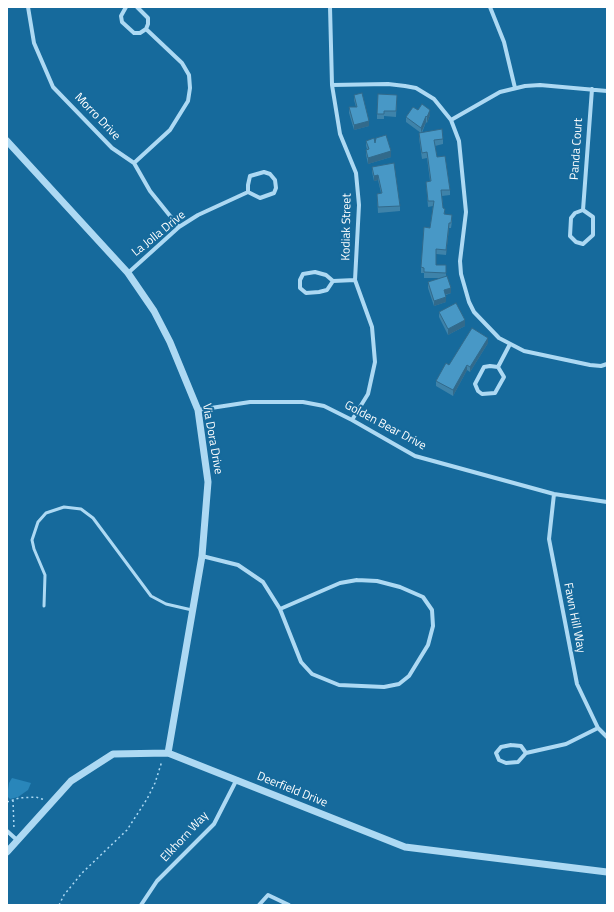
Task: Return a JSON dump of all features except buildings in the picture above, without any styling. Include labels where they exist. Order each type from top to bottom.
[{"type":"street","name":"Morro Drive","points":[[28,7],[34,43],[53,87],[112,148],[134,164],[150,191],[179,227]]},
{"type":"street","points":[[126,7],[121,16],[122,22],[134,33],[140,33],[146,29],[148,18],[137,7]]},
{"type":"street","name":"Kodiak Street","points":[[330,7],[332,85],[340,134],[356,173],[359,205],[356,280],[372,327],[375,362],[368,394],[352,420]]},
{"type":"street","points":[[490,7],[504,42],[515,88]]},
{"type":"street","points":[[134,164],[170,130],[188,101],[190,88],[189,75],[182,63],[146,29]]},
{"type":"street","points":[[332,85],[388,84],[416,88],[434,99],[451,120],[460,141],[466,212],[460,261],[464,288],[474,312],[494,334],[510,344],[533,354],[590,365],[602,366],[607,364]]},
{"type":"street","points":[[451,120],[500,92],[515,88],[540,85],[607,90]]},
{"type":"street","name":"Panda Court","points":[[583,210],[592,89]]},
{"type":"street","name":"Via Dora Drive","points":[[7,141],[128,273],[154,311],[170,342],[198,410],[208,482],[202,556],[165,753]]},
{"type":"street","points":[[264,172],[270,174],[275,180],[276,188],[274,193],[260,198],[248,192],[250,176],[264,172]]},
{"type":"street","name":"La Jolla Drive","points":[[128,273],[179,227],[198,215],[248,192]]},
{"type":"street","points":[[583,210],[593,217],[593,235],[583,244],[576,242],[570,236],[571,218],[576,213],[583,210]]},
{"type":"street","points":[[333,281],[328,290],[319,292],[306,293],[300,288],[300,280],[303,274],[315,272],[326,275],[333,281],[356,280]]},
{"type":"street","points":[[498,367],[510,344]]},
{"type":"street","points":[[484,367],[498,367],[504,377],[495,393],[482,394],[478,391],[475,384],[484,367]]},
{"type":"street","name":"Golden Bear Drive","points":[[198,410],[250,402],[304,402],[324,406],[416,456],[554,494],[607,502]]},
{"type":"street","name":"Fawn Hill Way","points":[[554,494],[549,539],[577,684],[598,728],[607,738]]},
{"type":"street","points":[[202,556],[238,565],[263,582],[280,609],[301,662],[312,674],[339,685],[384,687],[399,684],[410,676],[428,645],[433,626],[432,610],[423,597],[400,587],[377,581],[357,580],[340,583],[280,609]]},
{"type":"street","points":[[526,753],[521,746],[511,745],[501,747],[496,753],[499,760],[506,762],[518,762],[526,753],[566,744],[598,728]]},
{"type":"street","name":"Deerfield Drive","points":[[7,852],[16,839],[71,781],[113,754],[165,753],[237,779],[405,847],[607,872]]},
{"type":"street","name":"Elkhorn Way","points":[[141,905],[157,882],[214,824],[237,779]]},
{"type":"street","points":[[7,831],[16,839]]},
{"type":"street","points":[[259,905],[268,895],[289,905]]},
{"type":"lane","points":[[44,606],[45,576],[32,540],[38,522],[46,513],[64,507],[81,509],[93,518],[142,587],[151,596],[166,604],[192,610]]},
{"type":"path","points":[[59,905],[64,895],[78,879],[121,837],[137,816],[155,783],[165,753]]},
{"type":"path","points":[[7,802],[36,797],[52,802]]},
{"type":"path","points":[[13,800],[16,839]]},
{"type":"shaded area","points":[[12,778],[31,783],[28,790],[18,797],[10,799],[7,796],[9,783]]}]
